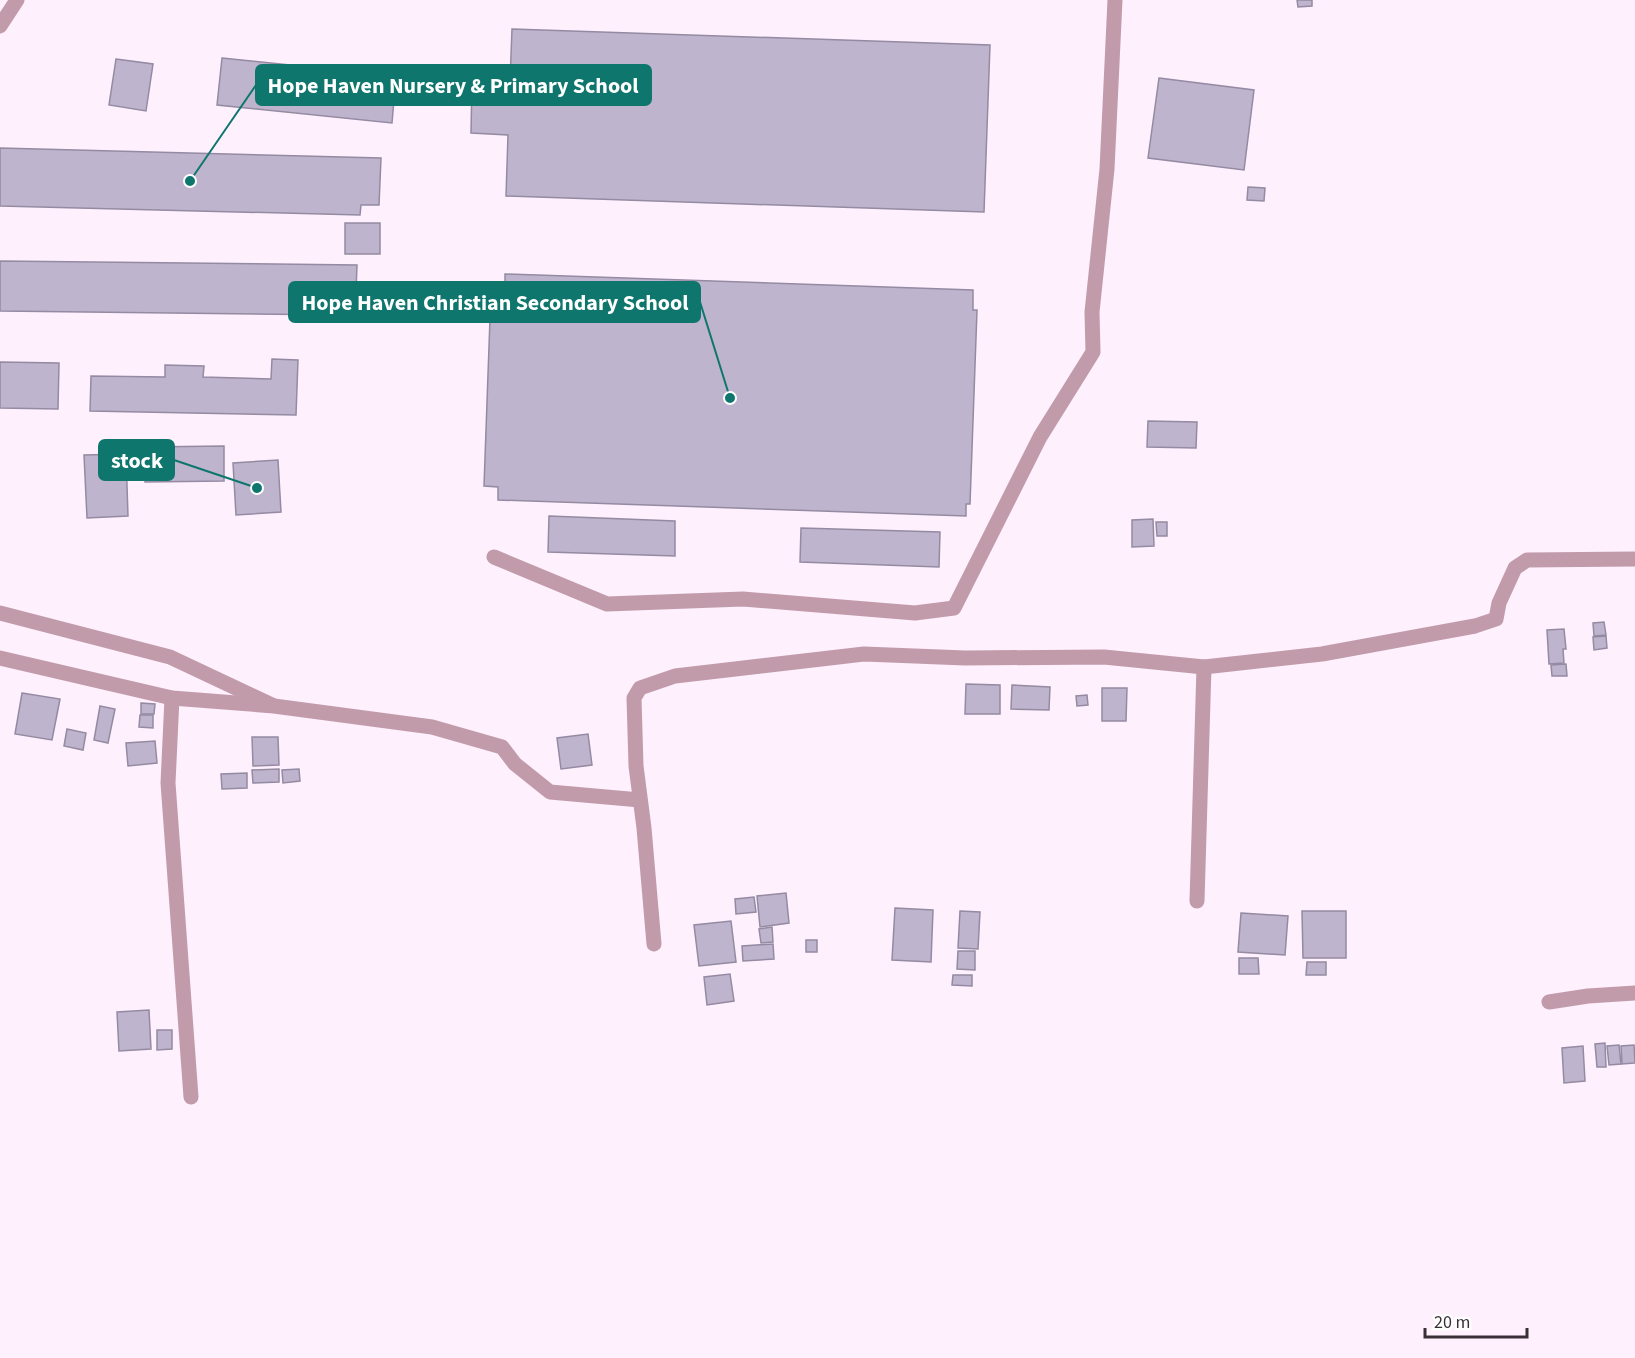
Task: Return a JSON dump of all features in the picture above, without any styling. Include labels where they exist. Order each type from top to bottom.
[{"type":"street","points":[[0,26],[17,0]]},
{"type":"street","points":[[494,557],[608,604],[743,599],[915,613],[954,608],[1040,437],[1093,352],[1092,312],[1107,169],[1114,0]]},
{"type":"street","points":[[654,944],[636,766],[634,698],[640,688],[675,676],[864,654],[965,658],[1104,657],[1204,668],[1322,654],[1475,626],[1496,619],[1499,603],[1515,568],[1527,560],[1635,559]]},
{"type":"street","points":[[0,613],[170,657],[274,705]]},
{"type":"street","points":[[0,658],[172,698],[274,705],[432,727],[502,747],[515,764],[550,792],[640,800]]},
{"type":"street","points":[[1197,901],[1204,668]]},
{"type":"street","points":[[172,698],[168,783],[191,1097]]},
{"type":"street","points":[[1549,1002],[1588,996],[1635,993]]},
{"type":"building","points":[[1297,0],[1312,0],[1312,6],[1298,7]]},
{"type":"building","points":[[512,29],[990,45],[984,212],[506,196],[508,135],[471,133],[472,80],[510,82]]},
{"type":"building","points":[[222,58],[396,76],[392,123],[217,105]]},
{"type":"building","points":[[116,59],[153,64],[146,111],[109,105]]},
{"type":"building","points":[[1159,78],[1254,90],[1244,170],[1148,158]]},
{"type":"building","points":[[0,148],[381,158],[379,205],[361,205],[360,215],[0,206]]},
{"type":"building","points":[[1248,187],[1265,188],[1264,201],[1247,200]]},
{"type":"building","points":[[345,223],[380,223],[380,254],[345,254]]},
{"type":"building","points":[[0,261],[357,265],[356,292],[342,292],[341,315],[0,311]]},
{"type":"building","points":[[505,274],[973,290],[973,310],[977,310],[970,504],[966,504],[966,516],[498,500],[498,487],[484,486],[491,291],[505,291]]},
{"type":"building","points":[[272,359],[298,360],[296,415],[90,411],[91,376],[165,377],[165,365],[204,366],[203,377],[271,379]]},
{"type":"building","points":[[0,362],[59,363],[58,409],[0,408]]},
{"type":"building","points":[[1148,421],[1197,422],[1196,448],[1147,447]]},
{"type":"building","points":[[224,446],[224,481],[145,482],[145,447]]},
{"type":"building","points":[[126,454],[128,516],[87,518],[84,455]]},
{"type":"building","points":[[278,460],[281,512],[236,515],[233,463]]},
{"type":"building","points":[[549,516],[675,521],[675,556],[548,552]]},
{"type":"building","points":[[1153,519],[1154,546],[1132,547],[1132,520]]},
{"type":"building","points":[[1156,522],[1167,522],[1167,536],[1157,536]]},
{"type":"building","points":[[801,528],[940,532],[939,567],[800,562]]},
{"type":"building","points":[[1604,622],[1606,635],[1594,636],[1593,623]]},
{"type":"building","points":[[1564,629],[1566,649],[1563,649],[1564,663],[1549,664],[1547,630]]},
{"type":"building","points":[[1606,636],[1607,648],[1594,650],[1593,637]]},
{"type":"building","points":[[1566,664],[1567,676],[1552,676],[1551,665]]},
{"type":"building","points":[[966,684],[1000,685],[1000,714],[965,714]]},
{"type":"building","points":[[1012,685],[1050,687],[1049,710],[1011,709]]},
{"type":"building","points":[[1102,688],[1127,688],[1126,721],[1102,721]]},
{"type":"building","points":[[22,693],[60,699],[52,740],[15,734]]},
{"type":"building","points":[[1087,695],[1088,705],[1077,706],[1076,696]]},
{"type":"building","points":[[141,703],[155,704],[154,714],[141,714]]},
{"type":"building","points":[[100,706],[115,709],[108,743],[94,740]]},
{"type":"building","points":[[140,715],[153,715],[153,728],[139,727]]},
{"type":"building","points":[[67,729],[86,733],[83,750],[64,746]]},
{"type":"building","points":[[588,734],[592,765],[561,769],[557,738]]},
{"type":"building","points":[[252,737],[278,737],[279,765],[253,766]]},
{"type":"building","points":[[155,741],[157,763],[128,766],[126,743]]},
{"type":"building","points":[[279,769],[279,782],[253,783],[252,770]]},
{"type":"building","points":[[299,769],[300,781],[283,783],[282,770]]},
{"type":"building","points":[[247,773],[247,788],[222,789],[221,774]]},
{"type":"building","points":[[786,893],[789,923],[760,927],[757,896]]},
{"type":"building","points":[[754,897],[756,912],[736,914],[735,899]]},
{"type":"building","points":[[895,908],[933,910],[931,962],[892,960]]},
{"type":"building","points":[[960,911],[980,912],[978,949],[958,948]]},
{"type":"building","points":[[1302,911],[1346,911],[1346,958],[1303,958]]},
{"type":"building","points":[[1241,913],[1288,916],[1285,955],[1238,952]]},
{"type":"building","points":[[731,921],[736,962],[699,966],[694,925]]},
{"type":"building","points":[[772,927],[773,942],[761,943],[759,929]]},
{"type":"building","points":[[806,940],[817,940],[817,952],[806,952]]},
{"type":"building","points":[[773,944],[774,959],[743,961],[742,946]]},
{"type":"building","points":[[958,951],[975,951],[975,970],[957,969]]},
{"type":"building","points":[[1239,958],[1258,958],[1259,974],[1239,974]]},
{"type":"building","points":[[1307,962],[1326,962],[1326,975],[1306,975]]},
{"type":"building","points":[[730,974],[734,1001],[707,1005],[704,977]]},
{"type":"building","points":[[953,975],[972,975],[972,986],[952,985]]},
{"type":"building","points":[[149,1010],[151,1049],[119,1051],[117,1012]]},
{"type":"building","points":[[157,1030],[172,1030],[172,1049],[157,1050]]},
{"type":"building","points":[[1605,1043],[1606,1067],[1597,1067],[1595,1044]]},
{"type":"building","points":[[1619,1045],[1621,1064],[1609,1065],[1607,1046]]},
{"type":"building","points":[[1634,1045],[1635,1063],[1622,1064],[1621,1046]]},
{"type":"building","points":[[1583,1046],[1585,1081],[1564,1083],[1562,1048]]},
{"type":"place","name":"Hope Haven Nursery & Primary School","points":[[190,181]]},
{"type":"place","name":"Hope Haven Christian Secondary School","points":[[730,398]]},
{"type":"place","name":"stock","points":[[257,488]]}]
